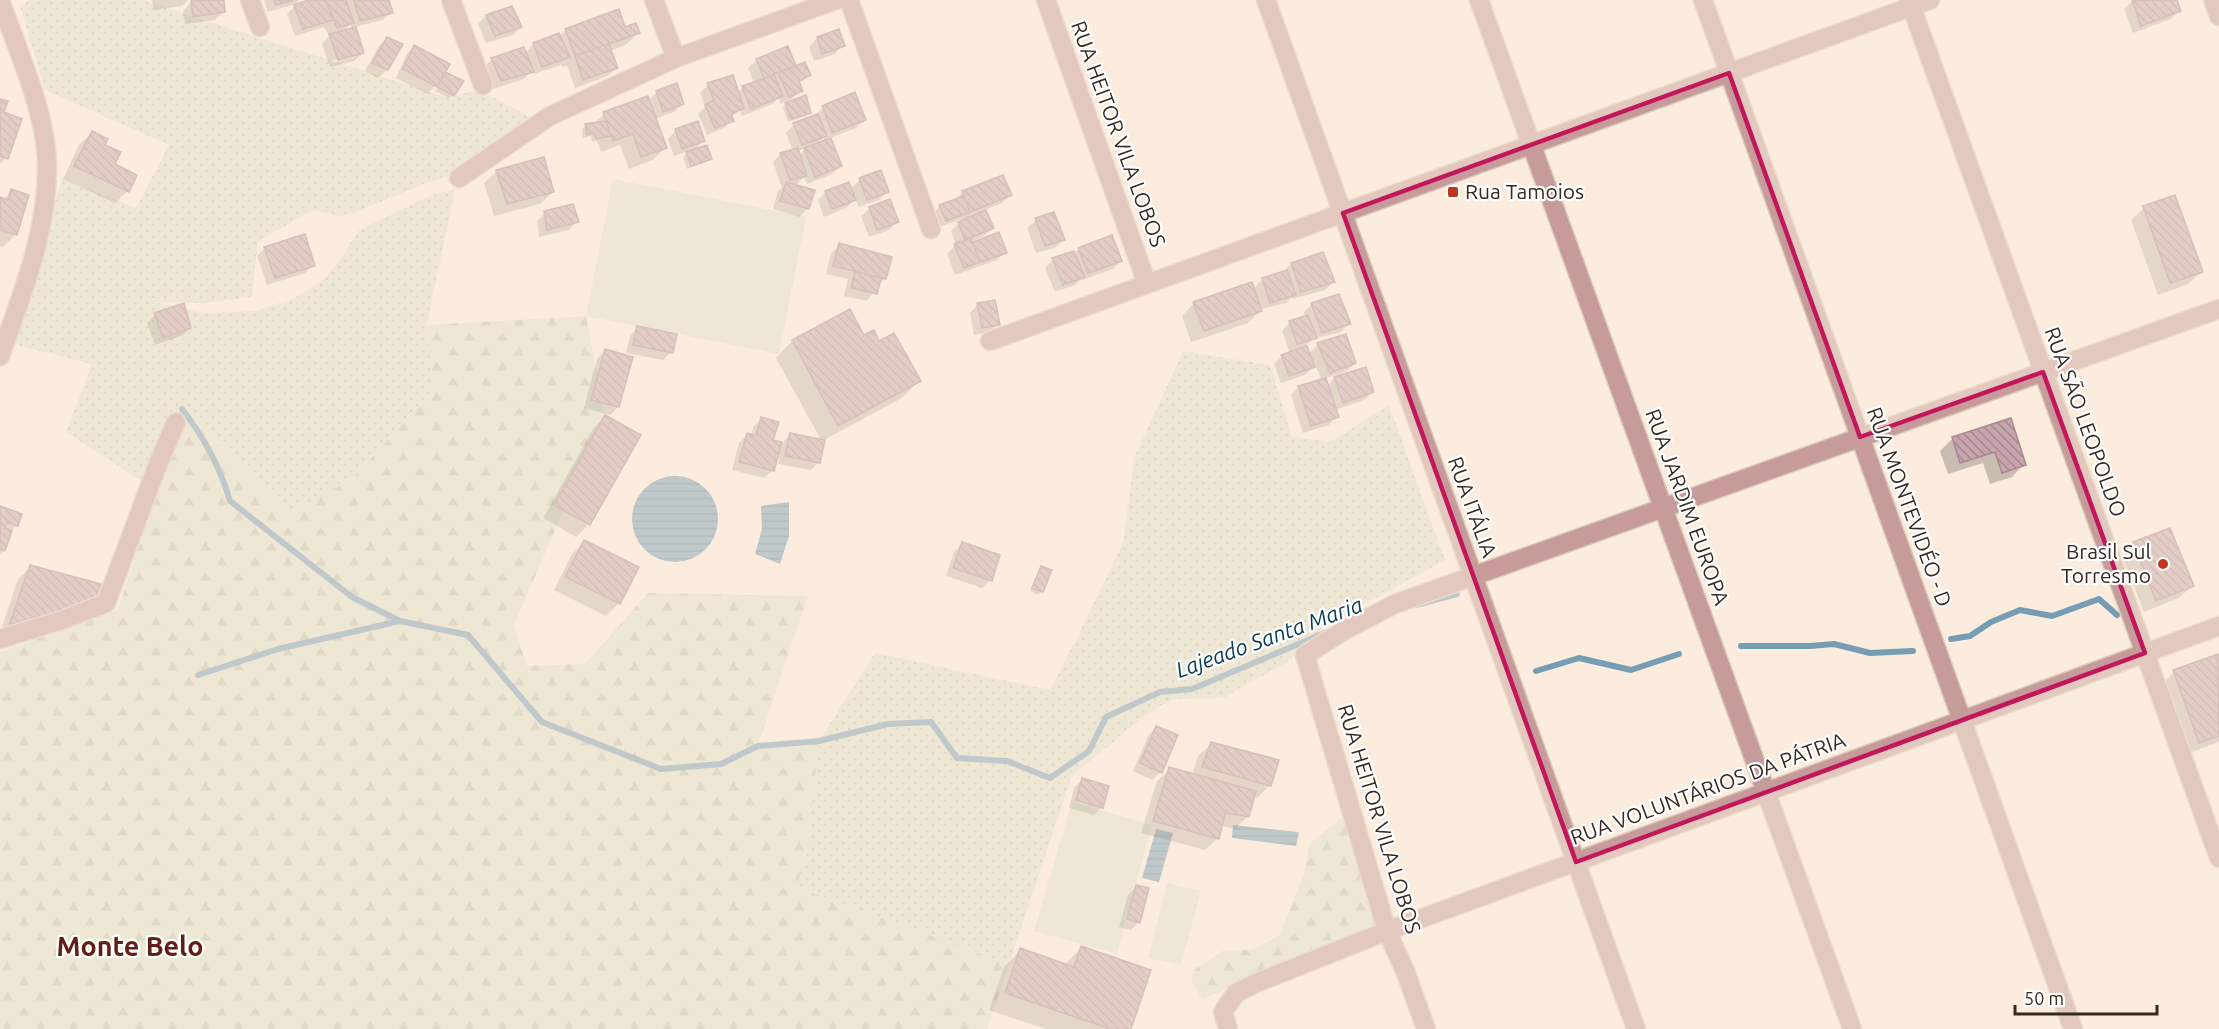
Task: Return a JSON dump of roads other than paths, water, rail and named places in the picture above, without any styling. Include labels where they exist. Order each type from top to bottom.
[{"type":"street","points":[[0,0],[34,97],[46,146],[47,177],[36,248],[2,347]]},
{"type":"street","points":[[250,0],[260,27]]},
{"type":"street","points":[[451,0],[483,85]]},
{"type":"street","points":[[654,0],[676,58]]},
{"type":"street","points":[[459,178],[550,116],[676,58],[836,0]]},
{"type":"street","points":[[849,0],[931,229]]},
{"type":"street","name":"RUA HEITOR VILA LOBOS","points":[[1046,0],[1147,284]]},
{"type":"street","name":"RUA ITÁLIA","points":[[1266,0],[1636,1029]]},
{"type":"street","name":"RUA JARDIM EUROPA","points":[[1479,0],[1852,1029]]},
{"type":"street","name":"RUA MONTEVIDÉO - D","points":[[1703,0],[2073,1029]]},
{"type":"street","points":[[990,341],[1729,73],[1910,3],[1930,0]]},
{"type":"street","points":[[2213,0],[2219,16]]},
{"type":"street","name":"RUA SÃO LEOPOLDO","points":[[1910,3],[2219,858]]},
{"type":"street","points":[[1473,576],[2219,309]]},
{"type":"street","points":[[0,639],[62,620],[106,603],[176,422]]},
{"type":"street","name":"RUA HEITOR VILA LOBOS","points":[[1426,1029],[1406,973],[1387,931],[1305,655],[1345,630],[1395,604],[1473,576]]},
{"type":"street","name":"RUA VOLUNTÁRIOS DA PÁTRIA","points":[[1226,1020],[1236,993],[1387,931],[2219,626]]},
{"type":"water","points":[[675,476],[699,483],[711,495],[718,519],[711,543],[699,555],[675,562],[651,555],[639,543],[632,519],[639,495],[651,483]]},
{"type":"water","points":[[789,502],[789,536],[780,564],[755,554],[762,529],[761,506]]},
{"type":"water","points":[[1233,825],[1299,832],[1296,846],[1232,838]]},
{"type":"water","points":[[1156,829],[1173,833],[1159,882],[1142,878]]},
{"type":"waterway","name":"Lajeado Santa Maria","points":[[182,409],[210,453],[230,501],[352,597],[400,621],[468,635],[542,722],[661,769],[721,764],[758,746],[819,741],[888,724],[931,722],[957,758],[1007,761],[1050,778],[1089,751],[1106,717],[1160,692],[1192,689],[1334,629]]},
{"type":"waterway","name":"Lajeado Santa Maria","points":[[1416,605],[1457,594]]},
{"type":"waterway","name":"Lajeado Santa Maria","points":[[1951,639],[1970,636],[1991,622],[2020,610],[2052,616],[2099,599],[2117,615]]},
{"type":"waterway","points":[[198,675],[278,649],[400,621]]},
{"type":"waterway","name":"Lajeado Santa Maria","points":[[1741,646],[1834,644],[1870,653],[1913,651]]},
{"type":"waterway","name":"Lajeado Santa Maria","points":[[1536,671],[1579,658],[1631,670],[1679,654]]},
{"type":"place","name":"Rua Tamoios","points":[[1453,192]]},
{"type":"place","name":"Brasil Sul Torresmo","points":[[2163,564]]},
{"type":"district","name":"Monte Belo","points":[[130,947]]}]
